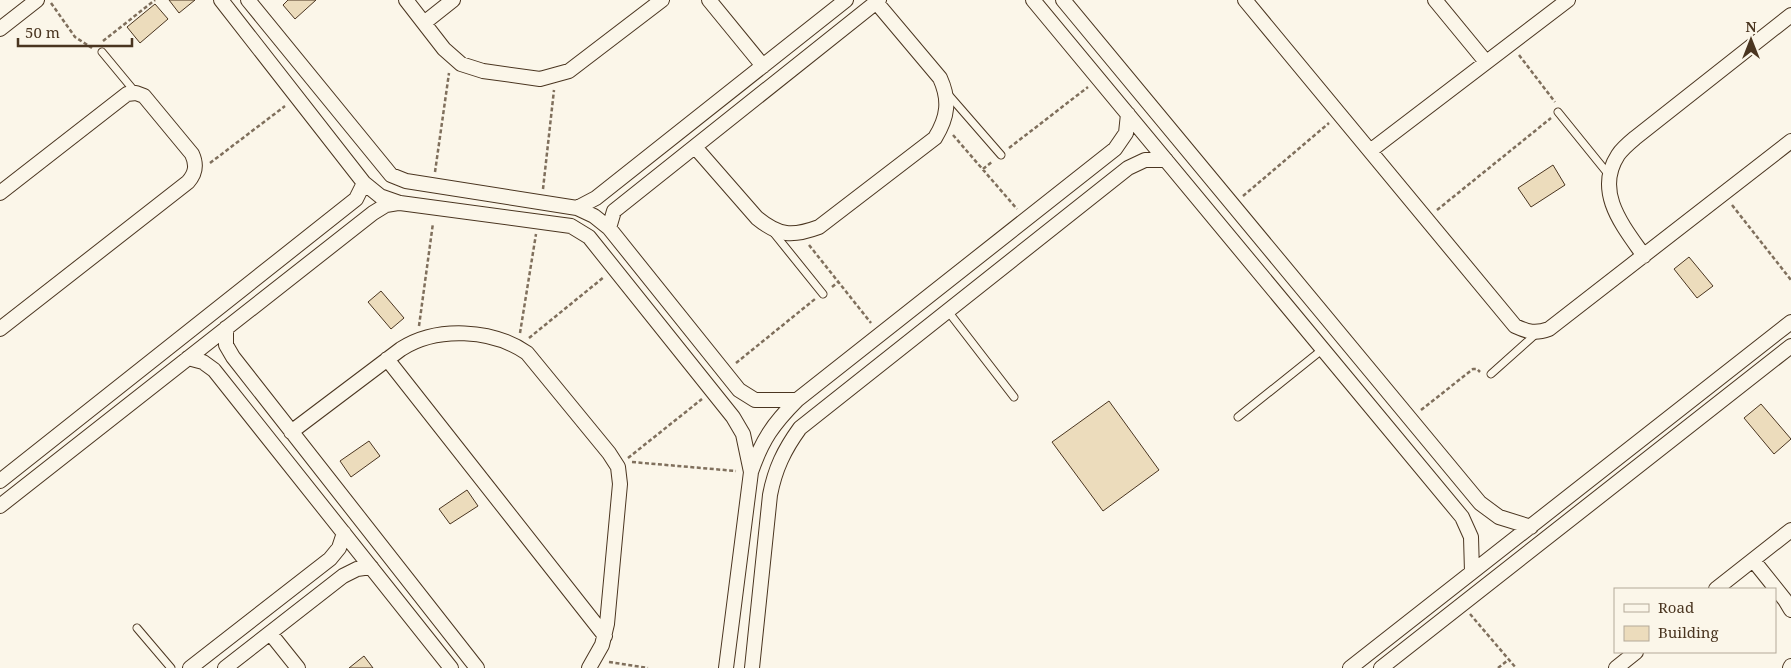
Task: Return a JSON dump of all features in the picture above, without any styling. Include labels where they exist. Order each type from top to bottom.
[{"type":"street","points":[[0,29],[37,0]]},
{"type":"street","points":[[221,0],[364,183],[380,196],[400,202],[436,208],[571,226],[583,232],[738,425],[745,443],[751,472]]},
{"type":"street","points":[[248,0],[385,170],[398,179],[577,208],[594,216],[609,228],[739,390],[755,400],[797,400]]},
{"type":"street","points":[[406,0],[452,57],[461,64],[483,71],[540,79],[569,71],[662,0]]},
{"type":"street","points":[[424,23],[453,0]]},
{"type":"street","points":[[709,0],[763,66]]},
{"type":"street","points":[[577,208],[596,198],[846,0]]},
{"type":"street","points":[[1033,0],[1462,517],[1471,537],[1472,572]]},
{"type":"street","points":[[1063,0],[1480,503],[1499,517],[1531,526]]},
{"type":"street","points":[[1244,0],[1515,326],[1527,332],[1537,333],[1549,329],[1791,141]]},
{"type":"street","points":[[1435,0],[1486,62]]},
{"type":"street","points":[[1370,151],[1568,0]]},
{"type":"street","points":[[609,228],[614,211],[878,1],[940,78],[946,92],[947,108],[944,124],[935,138],[819,227],[800,234],[784,233],[769,228],[757,218],[695,147]]},
{"type":"street","points":[[1644,256],[1618,219],[1609,198],[1609,175],[1618,154],[1635,138],[1791,15]]},
{"type":"street","points":[[1075,50],[1092,35]]},
{"type":"street","points":[[0,193],[127,94],[136,93],[144,96],[150,102],[192,154],[196,169],[193,177],[0,329]]},
{"type":"street","points":[[726,668],[751,472],[766,437],[776,420],[797,400],[1115,149],[1126,133],[1128,114]]},
{"type":"street","points":[[752,668],[770,496],[775,471],[785,448],[800,428],[1128,168],[1145,160],[1166,160]]},
{"type":"street","points":[[0,481],[356,199],[364,183]]},
{"type":"street","points":[[0,506],[373,213],[386,205],[400,202]]},
{"type":"street","points":[[1350,668],[1791,322]]},
{"type":"street","points":[[226,328],[229,351],[477,668]]},
{"type":"street","points":[[291,432],[387,359],[417,340],[446,334],[493,337],[518,346],[536,361],[618,467],[620,484],[605,636],[598,654],[589,668]]},
{"type":"street","points":[[1380,668],[1791,346]]},
{"type":"street","points":[[188,358],[204,362],[214,370],[452,668]]},
{"type":"street","points":[[387,359],[605,636]]},
{"type":"street","points":[[1462,517],[1480,503]]},
{"type":"street","points":[[1717,588],[1791,530]]},
{"type":"street","points":[[190,668],[330,558],[339,548],[344,533]]},
{"type":"street","points":[[1752,560],[1775,588]]},
{"type":"street","points":[[224,668],[350,572],[371,567]]},
{"type":"street","points":[[736,584],[760,586]]},
{"type":"street","points":[[1776,589],[1791,610]]},
{"type":"street","points":[[270,633],[298,668]]},
{"type":"street","points":[[1616,668],[1635,653]]},
{"type":"lane","points":[[102,52],[136,93]]},
{"type":"lane","points":[[946,92],[1001,155]]},
{"type":"lane","points":[[1558,112],[1609,175]]},
{"type":"lane","points":[[769,228],[822,294]]},
{"type":"lane","points":[[947,310],[1014,397]]},
{"type":"lane","points":[[1491,374],[1537,333]]},
{"type":"lane","points":[[1238,417],[1323,349]]},
{"type":"lane","points":[[138,628],[171,668]]},
{"type":"path","points":[[50,0],[75,37],[88,47],[102,52],[102,42],[154,0]]},
{"type":"path","points":[[1426,219],[1558,112],[1558,106],[1510,44]]},
{"type":"path","points":[[433,185],[452,57]]},
{"type":"path","points":[[542,202],[555,76]]},
{"type":"path","points":[[983,169],[1099,79]]},
{"type":"path","points":[[193,177],[296,97]]},
{"type":"path","points":[[1233,205],[1340,114]]},
{"type":"path","points":[[944,124],[1026,220]]},
{"type":"path","points":[[1724,194],[1791,280]]},
{"type":"path","points":[[417,340],[436,208]]},
{"type":"path","points":[[518,346],[538,222]]},
{"type":"path","points":[[800,234],[880,334]]},
{"type":"path","points":[[518,346],[614,269]]},
{"type":"path","points":[[725,372],[838,282]]},
{"type":"path","points":[[1410,419],[1473,370],[1477,369],[1485,376],[1491,374]]},
{"type":"path","points":[[712,391],[625,461],[751,472]]},
{"type":"path","points":[[1462,604],[1516,668]]},
{"type":"path","points":[[1498,668],[1509,659]]},
{"type":"path","points":[[605,662],[648,668]]},
{"type":"building","points":[[169,0],[195,0],[179,13]]},
{"type":"building","points":[[288,0],[316,0],[295,19],[283,5]]},
{"type":"building","points":[[155,4],[168,19],[140,43],[127,27]]},
{"type":"building","points":[[1553,165],[1565,185],[1531,207],[1518,188]]},
{"type":"building","points":[[1689,257],[1713,286],[1697,298],[1674,269]]},
{"type":"building","points":[[381,291],[404,318],[391,329],[368,302]]},
{"type":"building","points":[[1109,401],[1159,470],[1103,511],[1052,442]]},
{"type":"building","points":[[1761,404],[1791,439],[1774,454],[1744,418]]},
{"type":"building","points":[[369,441],[380,456],[351,477],[340,461]]},
{"type":"building","points":[[467,490],[478,506],[450,524],[439,509]]},
{"type":"building","points":[[364,656],[373,668],[349,668]]}]
